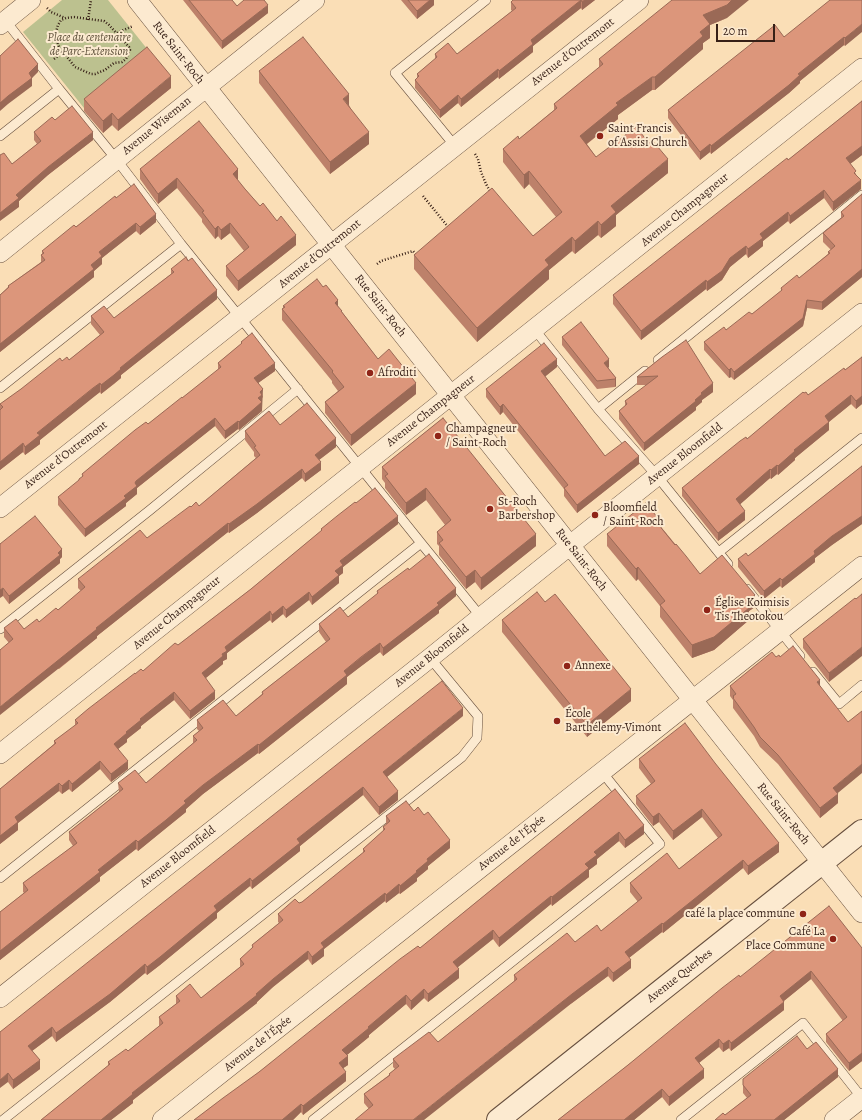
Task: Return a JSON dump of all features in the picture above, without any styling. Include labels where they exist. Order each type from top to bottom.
[{"type":"street","name":"Rue Saint-Roch","points":[[137,0],[862,914]]},
{"type":"street","name":"Avenue Wiseman","points":[[0,253],[315,0]]},
{"type":"street","name":"Avenue d'Outremont","points":[[0,508],[639,0]]},
{"type":"street","points":[[3,23],[39,3]]},
{"type":"street","name":"Avenue Champagneur","points":[[0,754],[361,466],[535,330],[862,68]]},
{"type":"street","name":"Avenue Bloomfield","points":[[0,998],[430,658],[862,313]]},
{"type":"street","name":"Avenue de l'Épée","points":[[162,1120],[862,566]]},
{"type":"street","name":"Avenue Querbes","points":[[498,1120],[862,831]]},
{"type":"street","points":[[834,1120],[862,1098]]},
{"type":"lane","points":[[460,143],[395,73],[486,0]]},
{"type":"lane","points":[[3,23],[60,89],[181,244],[481,616]]},
{"type":"lane","points":[[0,136],[60,89]]},
{"type":"lane","points":[[598,409],[862,195]]},
{"type":"lane","points":[[0,388],[181,244]]},
{"type":"lane","points":[[535,330],[598,409],[657,476],[732,570]]},
{"type":"lane","points":[[0,629],[150,510],[298,389]]},
{"type":"lane","points":[[719,552],[862,438]]},
{"type":"lane","points":[[0,878],[421,543]]},
{"type":"lane","points":[[741,581],[839,704],[862,685]]},
{"type":"lane","points":[[3,1120],[462,757],[476,738],[478,716],[430,658]]},
{"type":"lane","points":[[313,1120],[660,844],[602,772]]},
{"type":"lane","points":[[681,1120],[803,1023],[862,1098]]},
{"type":"path","points":[[88,20],[90,0]]},
{"type":"path","points":[[39,3],[51,12],[66,18]]},
{"type":"path","points":[[74,17],[109,24],[129,47],[130,50],[124,61],[114,63],[105,70],[95,74],[91,74],[75,67],[59,47],[55,36],[55,32],[61,20],[66,18],[74,17]]},
{"type":"path","points":[[460,143],[478,159],[486,184],[494,197]]},
{"type":"path","points":[[411,181],[450,230]]},
{"type":"path","points":[[377,264],[381,261],[413,251],[418,258]]},
{"type":"green space","name":"Place du centenaire de Parc-Extension","points":[[62,0],[108,0],[152,55],[84,108],[23,32]]},
{"type":"building","points":[[189,0],[232,0],[237,6],[244,0],[264,0],[268,5],[222,41]]},
{"type":"building","points":[[408,0],[430,0],[417,11]]},
{"type":"building","points":[[513,0],[581,0],[531,40],[533,44],[499,71],[498,69],[461,99],[458,95],[440,110],[415,80],[419,76],[417,74],[437,57],[435,54],[448,43],[457,54],[516,8],[511,2]]},
{"type":"building","points":[[672,0],[732,0],[727,5],[703,15],[710,24],[700,32],[703,36],[655,77],[652,77],[616,103],[618,105],[580,136],[596,157],[636,127],[649,143],[652,140],[668,159],[611,206],[616,212],[601,225],[598,221],[575,241],[572,237],[545,260],[549,265],[477,328],[414,255],[492,188],[533,236],[562,212],[529,171],[524,175],[503,149],[518,136],[519,139],[557,108],[554,104],[603,64],[599,59]]},
{"type":"building","points":[[830,0],[862,0],[862,24],[798,74],[800,75],[789,85],[711,146],[710,144],[700,152],[668,110],[775,25],[784,37]]},
{"type":"building","points":[[303,37],[349,94],[343,99],[369,132],[330,162],[259,71]]},
{"type":"building","points":[[18,39],[38,64],[29,73],[32,78],[0,103],[0,56]]},
{"type":"building","points":[[147,47],[171,76],[118,120],[112,113],[103,121],[84,99]]},
{"type":"building","points":[[862,101],[862,146],[846,158],[856,171],[854,173],[861,180],[833,202],[824,190],[790,216],[788,212],[760,234],[763,238],[748,249],[746,246],[730,258],[722,271],[707,282],[706,280],[641,331],[613,295]]},
{"type":"building","points":[[72,106],[93,132],[48,167],[16,195],[19,198],[0,213],[0,155],[4,153],[12,164],[41,141],[34,132],[52,117],[55,120]]},
{"type":"building","points":[[199,121],[238,169],[233,174],[245,189],[260,206],[263,203],[277,221],[281,216],[296,235],[238,281],[226,266],[249,247],[230,223],[221,230],[218,226],[215,229],[202,212],[204,211],[177,178],[158,194],[140,169]]},
{"type":"building","points":[[134,184],[156,214],[140,227],[136,223],[99,252],[102,256],[91,265],[94,269],[0,344],[0,295],[9,287],[8,286],[45,260],[41,255],[44,253],[42,251],[74,225],[76,227],[115,196],[116,198]]},
{"type":"building","points":[[862,194],[862,269],[822,302],[807,300],[803,318],[734,372],[731,368],[729,370],[704,342],[724,327],[726,330],[749,312],[752,314],[782,290],[781,288],[797,275],[799,278],[830,253],[828,252],[835,246],[823,233],[844,216],[841,212]]},
{"type":"building","points":[[186,257],[188,261],[192,258],[217,290],[120,368],[121,369],[114,375],[101,385],[100,383],[93,388],[37,433],[40,435],[25,447],[23,443],[0,462],[0,410],[3,407],[0,404],[60,358],[62,361],[67,357],[69,360],[104,332],[91,316],[104,306],[114,318],[174,272],[171,269]]},
{"type":"building","points":[[317,279],[323,287],[326,285],[338,300],[335,303],[378,359],[389,349],[416,383],[351,435],[325,402],[344,387],[332,372],[333,371],[282,309],[285,307],[283,306]]},
{"type":"building","points":[[581,322],[609,359],[604,363],[616,378],[615,379],[597,381],[562,337]]},
{"type":"building","points":[[252,333],[275,363],[254,378],[263,389],[260,392],[262,395],[258,398],[262,402],[239,422],[238,421],[225,431],[215,418],[136,481],[135,483],[137,486],[124,496],[126,498],[85,529],[58,497],[79,480],[83,476],[82,474],[135,430],[146,422],[148,424],[221,367],[218,363]]},
{"type":"building","points":[[686,340],[713,383],[701,393],[702,394],[695,400],[696,401],[644,443],[619,411],[627,404],[625,401],[658,376],[637,377]]},
{"type":"building","points":[[544,343],[557,359],[541,371],[605,456],[625,441],[639,456],[577,505],[564,488],[568,485],[503,404],[500,407],[486,389]]},
{"type":"building","points":[[862,357],[862,396],[856,401],[851,395],[825,416],[829,422],[794,450],[795,451],[778,466],[777,465],[771,470],[770,469],[736,499],[745,511],[718,533],[682,488],[740,441],[746,437],[747,439],[803,392],[806,392],[808,395],[844,368],[845,370]]},
{"type":"building","points":[[307,403],[336,438],[315,455],[321,462],[305,474],[302,469],[257,504],[229,524],[228,523],[0,707],[0,650],[13,639],[4,628],[16,619],[24,629],[37,619],[39,622],[56,608],[58,610],[85,587],[78,579],[140,530],[147,538],[196,502],[199,506],[260,455],[254,447],[256,446],[245,431],[269,411],[280,425]]},
{"type":"building","points":[[443,418],[536,534],[481,578],[475,570],[466,577],[439,543],[443,540],[437,532],[451,520],[426,488],[406,503],[385,476],[388,474],[382,467]]},
{"type":"building","points":[[862,466],[862,516],[832,536],[814,551],[815,554],[782,580],[780,578],[764,591],[738,559],[746,553],[748,556]]},
{"type":"building","points":[[375,488],[398,516],[340,561],[343,565],[335,571],[339,575],[312,597],[309,592],[286,610],[283,606],[272,615],[270,611],[225,647],[227,651],[222,654],[223,656],[202,673],[215,691],[190,711],[174,692],[140,719],[141,720],[114,744],[128,761],[111,774],[100,761],[72,784],[69,780],[62,786],[59,783],[15,817],[18,822],[0,836],[0,789],[56,743],[54,741],[78,723],[75,720],[88,709],[135,673],[141,669],[143,671],[175,643],[178,645],[251,589],[322,530],[321,529]]},
{"type":"building","points":[[646,503],[657,517],[654,519],[700,574],[722,555],[755,595],[745,603],[749,608],[714,637],[692,645],[660,605],[665,601],[638,567],[636,569],[607,534]]},
{"type":"building","points":[[35,516],[62,549],[58,553],[60,555],[9,596],[3,588],[0,590],[0,544]]},
{"type":"building","points":[[429,554],[456,588],[437,603],[439,605],[383,648],[380,643],[361,657],[344,671],[347,675],[259,745],[258,744],[203,785],[184,801],[186,803],[166,820],[138,842],[136,840],[98,870],[100,872],[0,951],[0,912],[28,890],[23,883],[77,843],[69,832],[123,789],[118,783],[135,770],[146,783],[197,740],[193,736],[203,728],[197,720],[223,700],[236,716],[263,694],[262,692],[330,639],[319,624],[340,607],[348,617],[378,593],[377,591],[408,568],[409,570]]},
{"type":"building","name":"Annexe","points":[[537,592],[545,602],[555,594],[631,689],[587,725],[502,620]]},
{"type":"building","points":[[862,594],[862,647],[829,673],[803,639]]},
{"type":"building","points":[[793,646],[820,680],[817,682],[848,722],[862,711],[862,764],[833,788],[838,794],[820,808],[778,755],[760,737],[733,698],[736,694],[730,686],[772,652],[776,657],[779,655],[780,657]]},
{"type":"building","points":[[442,681],[463,708],[383,772],[398,791],[379,807],[363,787],[297,839],[300,843],[252,881],[250,878],[214,906],[217,910],[160,957],[147,967],[145,964],[110,994],[56,1033],[52,1027],[28,1046],[40,1060],[13,1080],[8,1073],[0,1080],[0,1032]]},
{"type":"building","points":[[685,723],[779,843],[748,866],[743,860],[663,924],[662,923],[625,952],[631,960],[613,973],[608,967],[413,1120],[355,1120],[373,1105],[364,1094],[390,1075],[389,1074],[399,1066],[393,1059],[429,1032],[438,1042],[517,979],[514,975],[567,933],[575,942],[597,925],[601,931],[642,898],[630,883],[667,853],[679,869],[722,835],[702,809],[673,831],[659,813],[653,817],[636,796],[655,781],[639,759]]},
{"type":"building","points":[[615,789],[644,825],[625,840],[619,832],[594,852],[597,855],[585,864],[589,868],[552,897],[551,896],[499,938],[493,930],[453,962],[459,969],[428,994],[424,989],[411,1001],[406,995],[342,1050],[348,1056],[339,1063],[346,1072],[303,1106],[301,1104],[282,1120],[194,1120],[259,1072],[400,959],[418,946],[420,948]]},
{"type":"building","points":[[406,801],[414,811],[418,807],[424,815],[428,812],[450,840],[427,859],[428,861],[416,871],[417,872],[400,886],[399,884],[386,895],[385,893],[321,943],[324,947],[312,957],[308,951],[273,979],[256,994],[257,995],[132,1093],[133,1094],[101,1120],[41,1120],[110,1064],[108,1062],[126,1049],[128,1051],[163,1023],[159,1017],[180,1001],[176,996],[190,984],[201,998],[244,964],[240,959],[253,947],[252,945],[283,920],[278,914],[295,899],[299,903],[302,902],[365,851],[363,849],[385,829],[383,827],[390,821],[386,816]]},
{"type":"building","points":[[829,906],[862,948],[862,1053],[849,1063],[826,1034],[847,1017],[811,971],[780,996],[784,1002],[731,1043],[729,1040],[723,1044],[719,1039],[695,1058],[704,1069],[669,1097],[662,1089],[624,1120],[558,1120],[722,988],[739,975],[740,977]]},
{"type":"building","points":[[797,1036],[807,1049],[816,1042],[838,1069],[774,1120],[715,1120],[723,1113],[725,1115],[751,1095],[743,1085],[743,1079]]},
{"type":"place","name":"Saint Francis of Assisi Church","points":[[600,136]]},
{"type":"place","name":"Afroditi","points":[[370,373]]},
{"type":"place","name":"Champagneur / Saint-Roch","points":[[438,436]]},
{"type":"place","name":"St-Roch Barbershop","points":[[490,509]]},
{"type":"place","name":"Bloomfield / Saint-Roch","points":[[595,515]]},
{"type":"place","name":"Église Koimisis Tis Theotokou","points":[[707,610]]},
{"type":"place","name":"Annexe","points":[[567,666]]},
{"type":"place","name":"École Barthélemy-Vimont","points":[[557,721]]},
{"type":"place","name":"café la place commune","points":[[803,914]]},
{"type":"place","name":"Café La Place Commune","points":[[833,939]]}]
